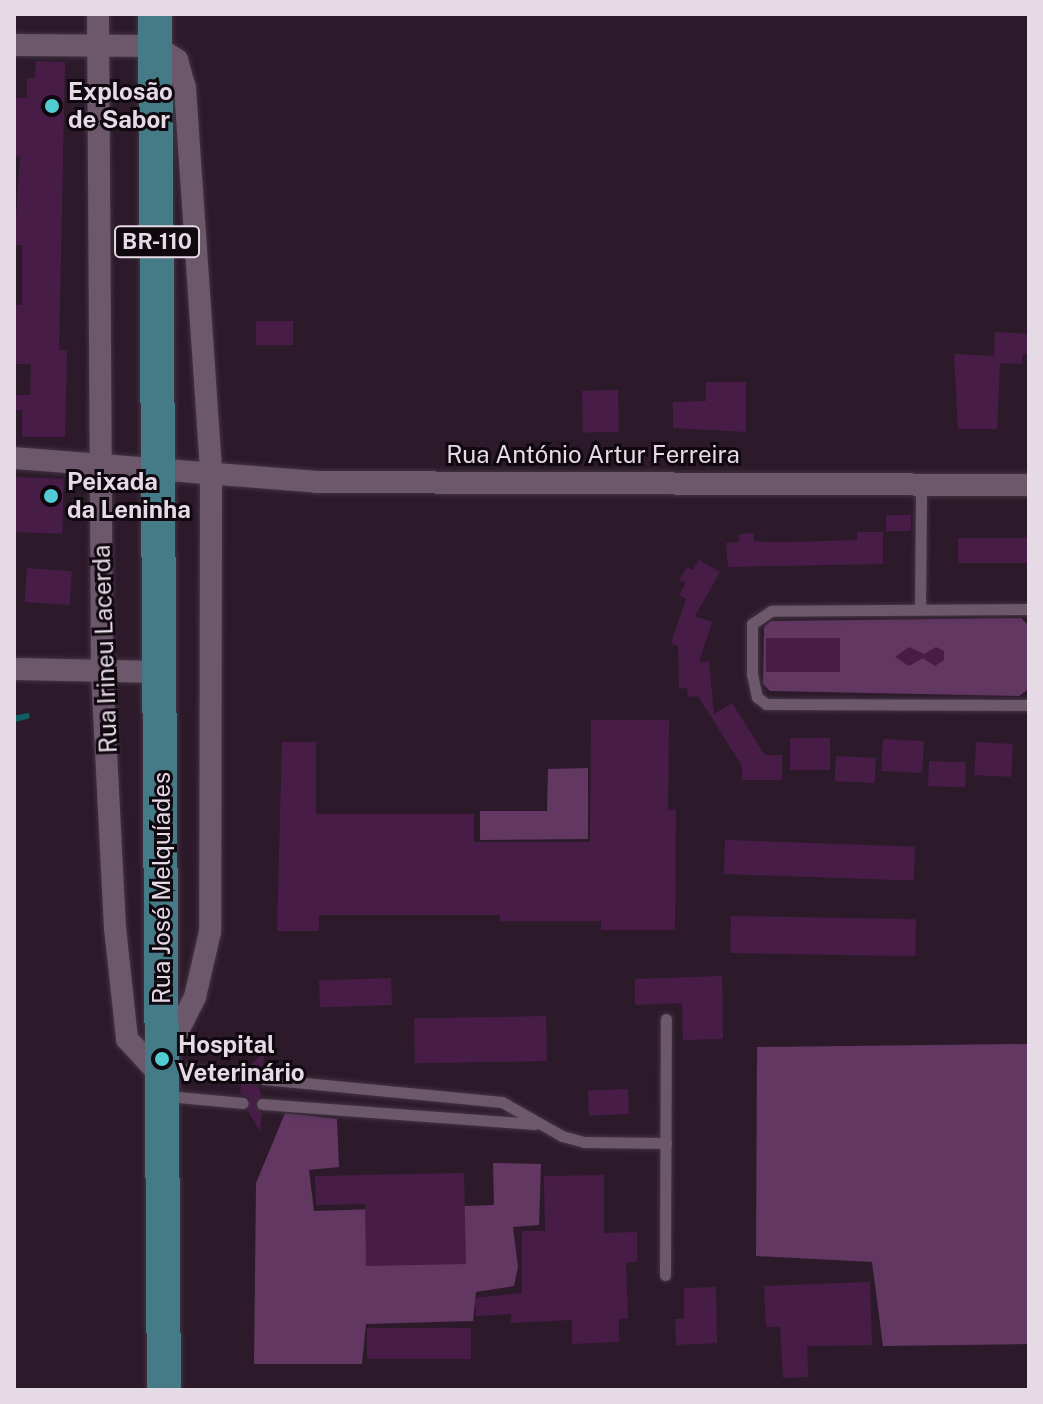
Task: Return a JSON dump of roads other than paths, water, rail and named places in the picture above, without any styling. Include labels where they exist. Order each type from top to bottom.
[{"type":"main road","name":"BR-110","points":[[155,30],[160,674]]},
{"type":"main road","name":"Rua José Melquíades","points":[[160,674],[164,1390]]},
{"type":"street","name":"Rua Irineu Lacerda","points":[[98,14],[102,672],[121,1018],[135,1051],[162,1076]]},
{"type":"street","points":[[14,45],[99,46],[155,30],[177,60],[185,88],[211,471],[210,932],[195,997],[162,1076]]},
{"type":"street","name":"Rua António Artur Ferreira","points":[[14,458],[100,467],[211,471],[316,482],[1029,485]]},
{"type":"street","points":[[14,669],[160,674]]},
{"type":"lane","points":[[920,608],[921,483]]},
{"type":"lane","points":[[1029,609],[920,608],[759,615],[752,624],[752,686],[757,697],[766,704],[1029,705]]},
{"type":"lane","points":[[665,1275],[666,1019]]},
{"type":"lane","points":[[162,1076],[243,1076]]},
{"type":"lane","points":[[162,1076],[243,1103]]},
{"type":"lane","points":[[263,1079],[502,1102],[538,1124],[584,1142],[666,1143]]},
{"type":"lane","points":[[262,1104],[538,1124]]},
{"type":"waterway","points":[[14,719],[27,716]]},
{"type":"place","name":"Explosão de Sabor","points":[[52,106]]},
{"type":"place","name":"Peixada da Leninha","points":[[51,496]]},
{"type":"place","name":"Hospital Veterinário","points":[[162,1059]]}]
